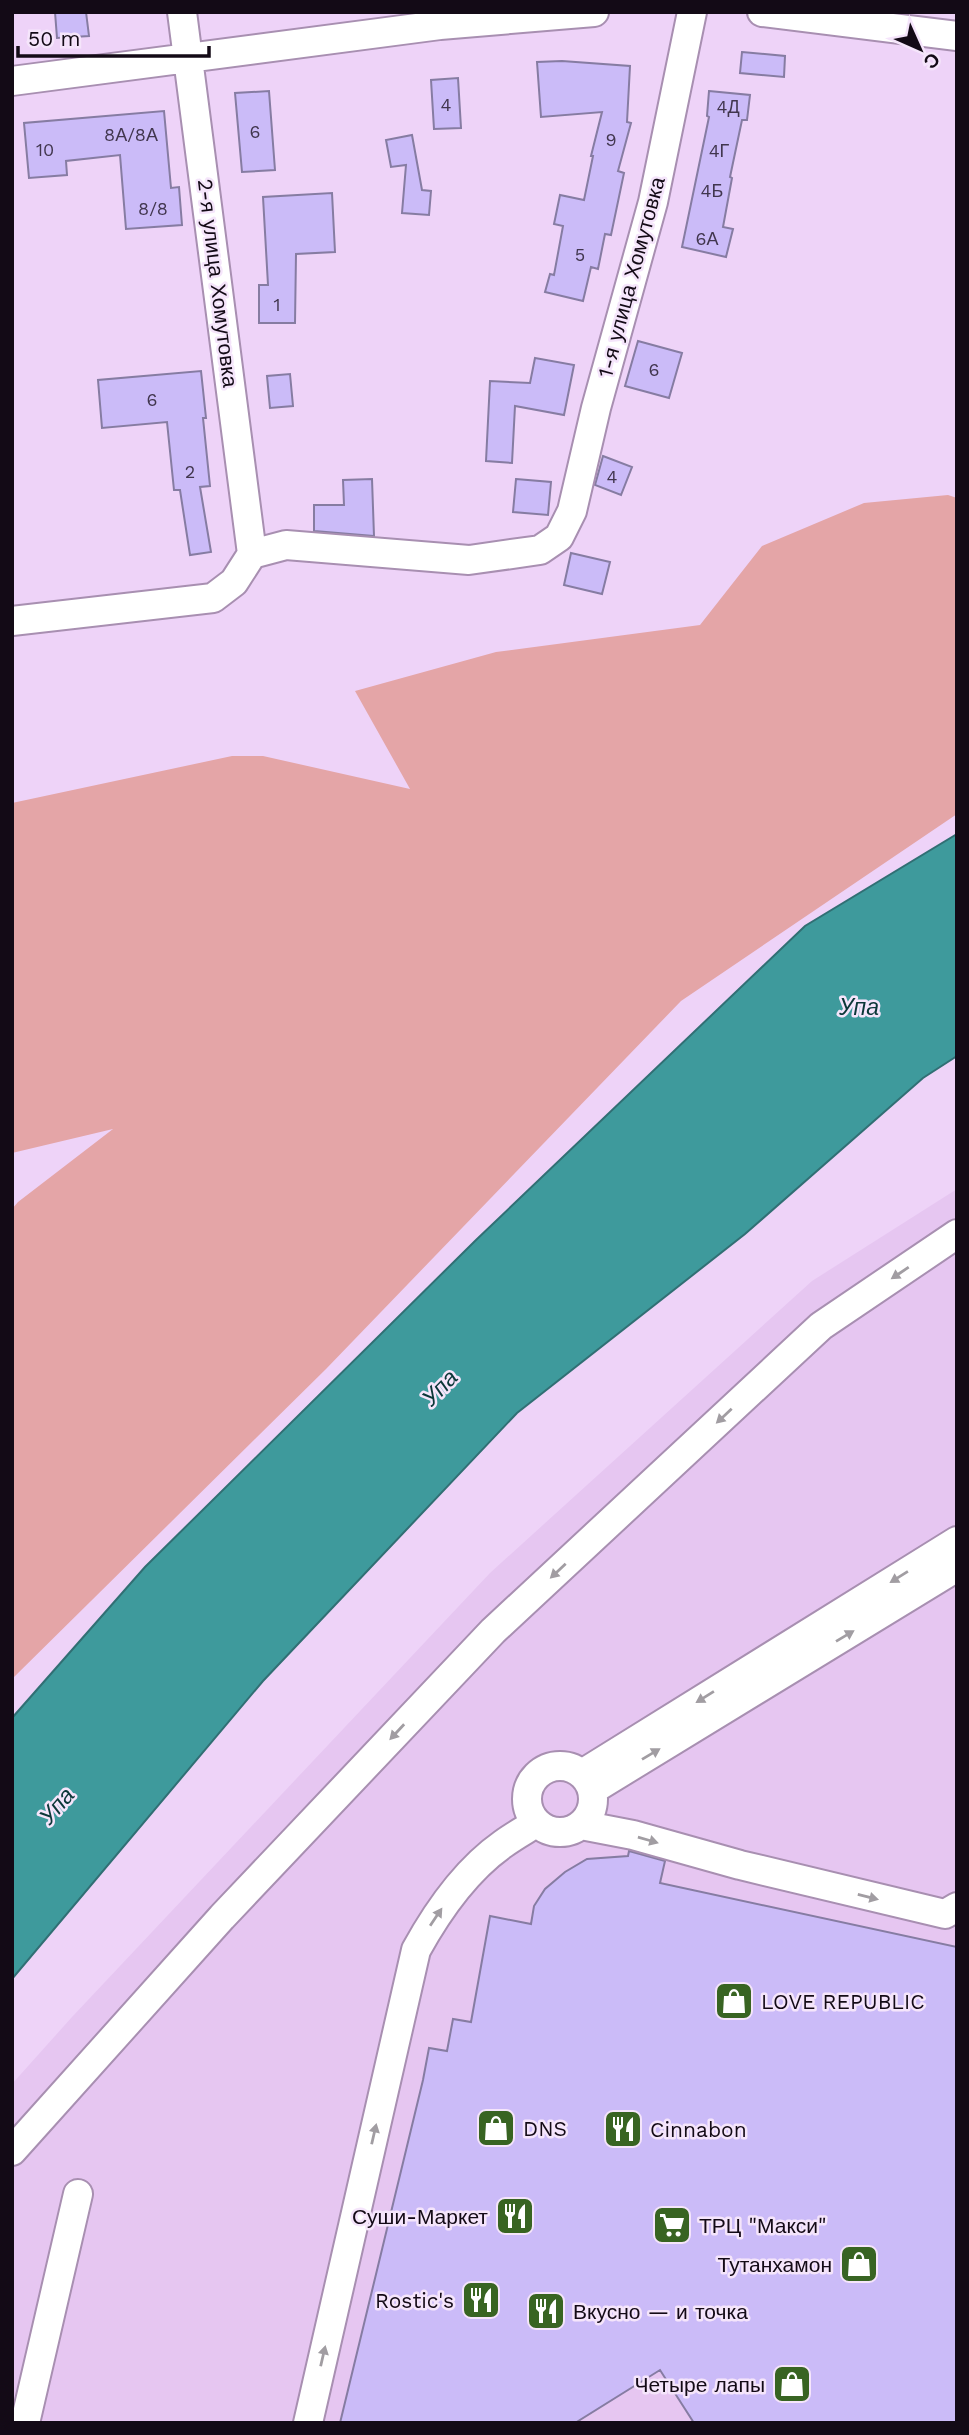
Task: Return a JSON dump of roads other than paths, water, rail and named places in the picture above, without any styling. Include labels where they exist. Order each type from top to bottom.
[{"type":"street","name":"2-я улица Хомутовка","points":[[182,12],[252,554]]},
{"type":"street","points":[[12,82],[440,25],[594,12]]},
{"type":"street","name":"1-я улица Хомутовка","points":[[252,554],[286,545],[469,560],[540,550],[559,537],[572,511],[596,408],[653,202],[692,12]]},
{"type":"street","points":[[762,12],[943,27]]},
{"type":"street","points":[[12,621],[213,598],[234,582],[252,554]]},
{"type":"street","points":[[12,2151],[222,1917],[500,1624],[821,1326],[957,1234]]},
{"type":"street","points":[[587,1782],[957,1541]]},
{"type":"street","points":[[587,1782],[957,1567]]},
{"type":"street","points":[[581,1825],[592,1809],[587,1782],[573,1768],[563,1766],[543,1770],[535,1776],[529,1785],[526,1805],[536,1823],[553,1832],[563,1832],[581,1825],[633,1835],[884,1902],[945,1914],[957,1907]]},
{"type":"street","points":[[308,2423],[416,1950],[449,1897],[475,1868],[503,1844],[536,1823]]},
{"type":"street","points":[[25,2423],[78,2194]]},
{"type":"water","name":"Упа","points":[[957,834],[957,1056],[923,1078],[745,1234],[517,1413],[263,1681],[12,1979],[12,1718],[145,1567],[476,1240],[805,926]]},
{"type":"place","name":"LOVE REPUBLIC","points":[[734,2001]]},
{"type":"place","name":"DNS","points":[[496,2128]]},
{"type":"place","name":"Cinnabon","points":[[623,2129]]},
{"type":"place","name":"Суши-Маркет","points":[[515,2216]]},
{"type":"place","name":"ТРЦ \"Макси\"","points":[[672,2225]]},
{"type":"place","name":"Тутанхамон","points":[[859,2264]]},
{"type":"place","name":"Rostic's","points":[[481,2300]]},
{"type":"place","name":"Вкусно — и точка","points":[[546,2311]]},
{"type":"place","name":"Четыре лапы","points":[[792,2384]]}]
